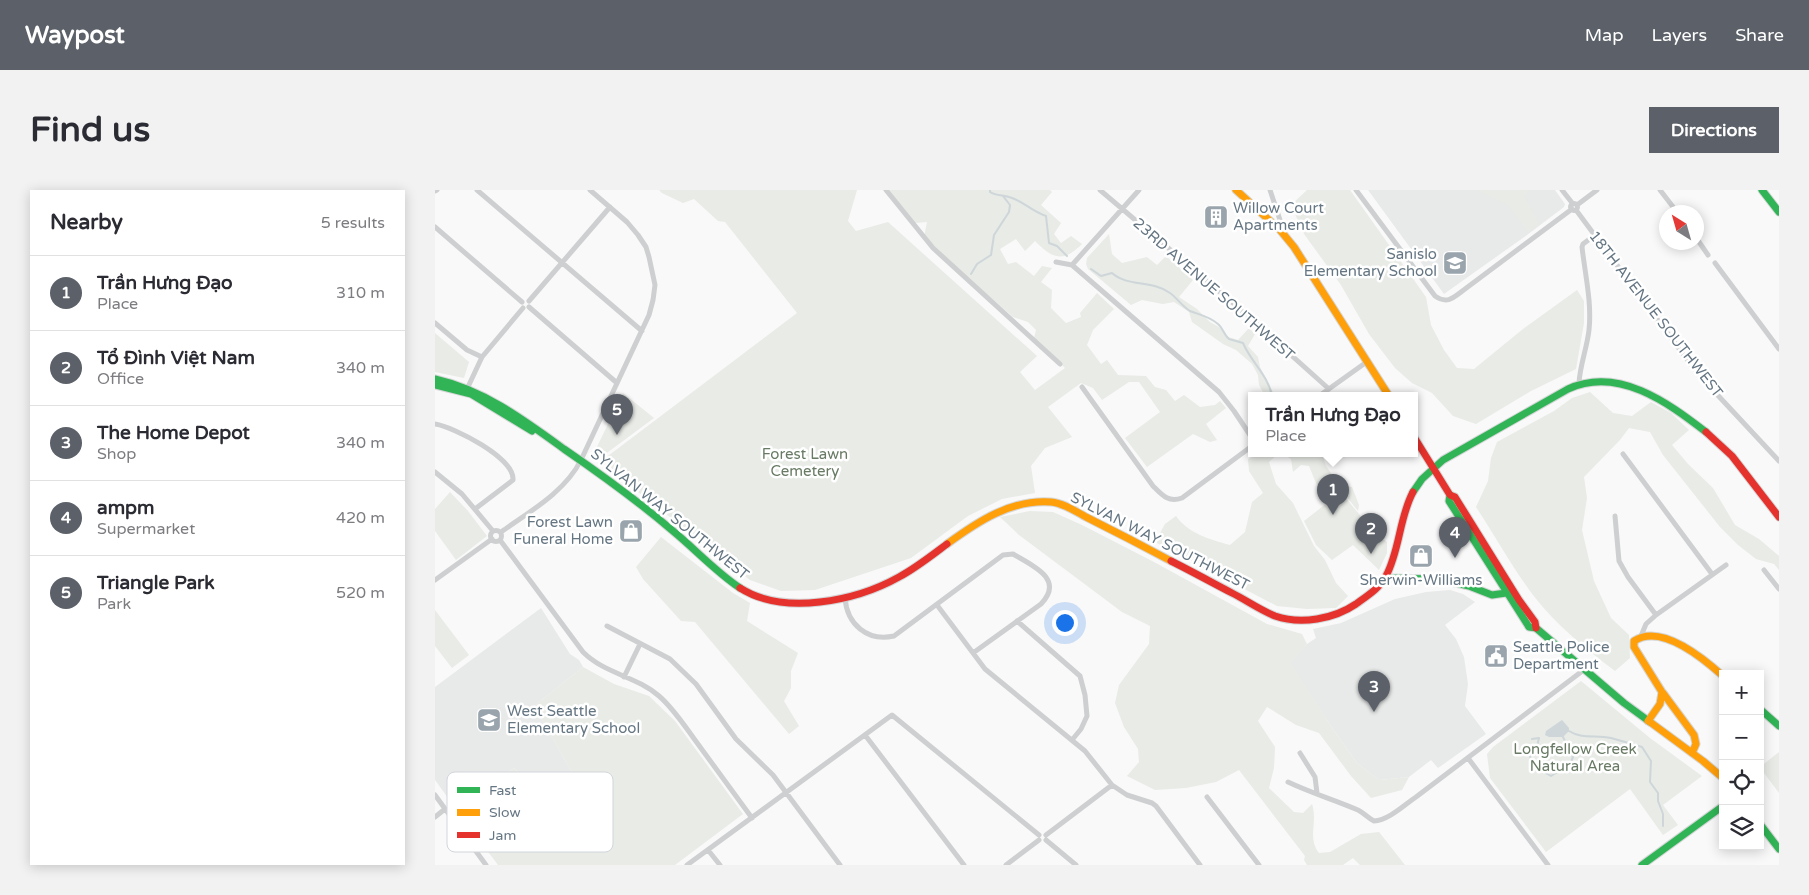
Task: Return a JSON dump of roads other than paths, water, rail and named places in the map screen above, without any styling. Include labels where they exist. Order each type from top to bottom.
[{"type":"street","points":[[477,190],[642,331]]},
{"type":"street","points":[[501,532],[560,489],[571,477],[581,460],[642,331],[653,300],[655,285],[653,270],[646,247],[632,227],[590,190]]},
{"type":"street","points":[[886,190],[933,248],[1060,364]]},
{"type":"street","name":"23RD AVENUE SOUTHWEST","points":[[1100,190],[1233,303],[1329,389]]},
{"type":"street","points":[[1072,264],[1139,190]]},
{"type":"street","points":[[1236,190],[1286,236]]},
{"type":"street","points":[[1270,190],[1286,236],[1387,392]]},
{"type":"street","points":[[1357,190],[1435,296],[1444,301],[1465,289],[1597,190]]},
{"type":"street","name":"18TH AVENUE SOUTHWEST","points":[[1562,190],[1689,362],[1779,461]]},
{"type":"street","points":[[1661,190],[1672,205]]},
{"type":"street","points":[[1762,190],[1779,212]]},
{"type":"street","points":[[466,390],[482,357],[523,308],[527,309],[561,262],[610,207]]},
{"type":"street","points":[[435,227],[523,302],[526,300],[617,383]]},
{"type":"street","points":[[1579,383],[1579,370],[1587,345],[1589,328],[1582,247],[1586,241],[1595,235]]},
{"type":"street","points":[[1704,249],[1708,255]]},
{"type":"street","points":[[1056,262],[1072,264],[1219,392],[1235,411],[1248,432]]},
{"type":"street","points":[[1715,263],[1779,349]]},
{"type":"street","points":[[523,302],[521,305],[523,308]]},
{"type":"street","points":[[435,323],[467,350],[482,357]]},
{"type":"street","points":[[1325,392],[1368,361]]},
{"type":"street","name":"SYLVAN WAY SOUTHWEST","points":[[435,379],[466,390],[518,417],[581,460],[671,530],[740,589],[769,600],[813,602],[845,598],[867,591],[898,578],[990,516],[1019,506],[1040,502],[1051,502],[1083,515],[1265,611],[1297,621],[1335,616],[1355,606],[1368,596],[1385,578]]},
{"type":"street","points":[[1519,600],[1506,593],[1492,595],[1469,586],[1439,579],[1385,578],[1394,552],[1407,501],[1419,482],[1433,468],[1453,454],[1579,383],[1607,381],[1635,387],[1688,418],[1714,438],[1732,456],[1779,516]]},
{"type":"street","name":"SYLVAN WAY SOUTHWEST","points":[[435,384],[466,390]]},
{"type":"street","points":[[1082,387],[1153,486],[1165,498],[1173,500],[1181,498],[1248,449]]},
{"type":"street","points":[[435,424],[460,432],[500,458],[511,468],[513,480],[475,509]]},
{"type":"street","points":[[1418,444],[1449,494],[1449,501],[1529,627],[1536,628],[1624,703],[1719,775]]},
{"type":"street","points":[[1623,454],[1713,574]]},
{"type":"street","points":[[435,472],[462,494],[493,531]]},
{"type":"street","points":[[1449,494],[1455,497],[1519,600],[1535,622],[1536,628]]},
{"type":"street","points":[[1615,516],[1618,554],[1622,567],[1656,615]]},
{"type":"street","points":[[493,531],[501,532]]},
{"type":"street","points":[[492,539],[493,531]]},
{"type":"street","points":[[500,540],[501,532]]},
{"type":"street","points":[[492,539],[495,541],[500,540]]},
{"type":"street","points":[[435,580],[492,539]]},
{"type":"street","points":[[500,540],[583,652],[595,663],[610,672],[653,691],[667,704],[752,818]]},
{"type":"street","points":[[845,598],[847,614],[851,620],[867,633],[878,638],[885,638],[897,634],[1003,555],[1013,554],[1045,576],[1050,584],[1049,594],[1041,604],[973,653]]},
{"type":"street","points":[[1641,636],[1646,624],[1656,615],[1726,565]]},
{"type":"street","points":[[1764,570],[1779,589]]},
{"type":"street","points":[[937,605],[985,669],[1093,759],[1112,785],[1127,795],[1156,806],[1201,865]]},
{"type":"street","points":[[1017,621],[1080,676],[1085,695],[1087,716],[1081,730],[1072,740]]},
{"type":"street","points":[[607,626],[670,659],[696,684],[736,739],[773,775],[840,865]]},
{"type":"street","points":[[1692,753],[1697,745],[1695,735],[1662,692],[1634,647],[1634,640],[1641,636],[1661,638],[1683,645],[1700,656],[1719,673]]},
{"type":"street","points":[[624,677],[640,644]]},
{"type":"street","points":[[1288,782],[1361,812],[1374,821],[1379,821],[1396,811],[1585,670]]},
{"type":"street","points":[[1648,721],[1661,704],[1663,699],[1662,692]]},
{"type":"street","points":[[1764,713],[1779,726]]},
{"type":"street","points":[[687,865],[892,715],[1039,837]]},
{"type":"street","points":[[865,735],[964,865]]},
{"type":"street","points":[[1300,753],[1315,777],[1317,793]]},
{"type":"street","points":[[1468,758],[1548,865]]},
{"type":"street","points":[[1046,838],[1112,785]]},
{"type":"street","points":[[435,795],[447,812]]},
{"type":"street","points":[[1207,797],[1259,865]]},
{"type":"street","points":[[435,817],[445,809]]},
{"type":"street","points":[[1642,865],[1719,809]]},
{"type":"street","points":[[1764,829],[1779,849]]},
{"type":"street","points":[[1006,865],[1044,833],[1046,838],[1076,865]]},
{"type":"street","points":[[708,850],[720,865]]},
{"type":"street","points":[[476,852],[486,865]]},
{"type":"waterway","points":[[990,190],[990,192],[995,194],[1014,198],[1046,216],[1049,243],[1057,246],[1067,256]]},
{"type":"waterway","points":[[971,274],[977,264],[991,255],[994,235],[1009,212],[1010,205],[1003,196]]},
{"type":"waterway","points":[[1091,269],[1101,276],[1112,273],[1125,280],[1156,286],[1173,295],[1190,311],[1215,321],[1229,339],[1243,343],[1271,392]]},
{"type":"waterway","points":[[1569,731],[1579,735],[1611,738],[1642,747],[1651,761],[1650,782],[1658,793],[1658,801],[1663,814],[1663,826]]},
{"type":"waterway","points":[[1532,739],[1539,738],[1537,746],[1528,752],[1535,767],[1551,776],[1570,764],[1573,757],[1563,737]]},
{"type":"place","name":"Willow Court Apartments","points":[[1216,217]]},
{"type":"place","name":"Sanislo Elementary School","points":[[1455,263]]},
{"type":"place","name":"Triangle Park","points":[[617,435]]},
{"type":"place","name":"Trần Hưng Đạo","points":[[1333,515]]},
{"type":"place","name":"Forest Lawn Funeral Home","points":[[631,531]]},
{"type":"place","name":"Tổ Đình Việt Nam","points":[[1371,554]]},
{"type":"place","name":"Sherwin-Williams","points":[[1421,556]]},
{"type":"place","name":"ampm","points":[[1455,558]]},
{"type":"place","name":"Seattle Police Department","points":[[1496,656]]},
{"type":"place","name":"The Home Depot","points":[[1374,712]]},
{"type":"place","name":"West Seattle Elementary School","points":[[489,720]]},
{"type":"park label","name":"Forest Lawn Cemetery","points":[[805,462]]},
{"type":"park label","name":"Longfellow Creek Natural Area","points":[[1575,758]]}]
